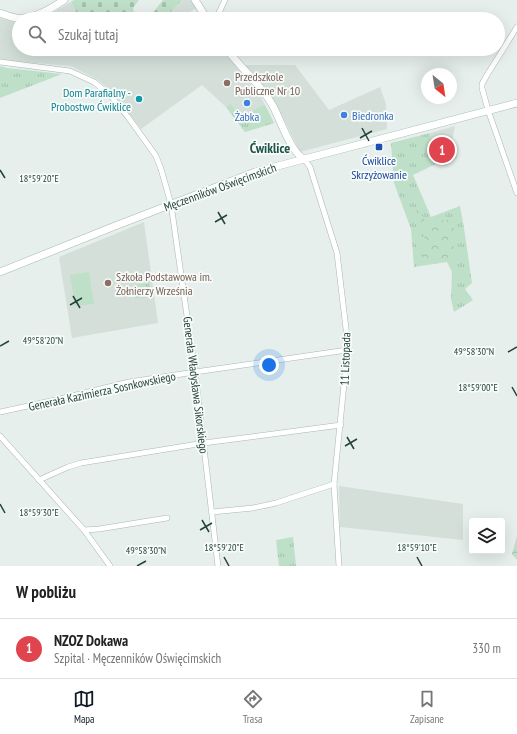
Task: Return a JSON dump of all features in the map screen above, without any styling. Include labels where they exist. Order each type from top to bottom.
[{"type":"main road","points":[[44,12],[50,10],[64,0]]},
{"type":"main road","points":[[195,0],[203,12]]},
{"type":"main road","points":[[0,13],[12,17]]},
{"type":"main road","points":[[233,56],[265,93],[295,152],[304,159]]},
{"type":"main road","name":"Męczenników Oświęcimskich","points":[[0,272],[242,176],[517,103]]},
{"type":"street","points":[[219,12],[225,0]]},
{"type":"street","points":[[505,47],[517,27]]},
{"type":"street","points":[[499,56],[482,84],[482,88],[488,110],[517,193]]},
{"type":"street","name":"Generała Władysława Sikorskiego","points":[[0,62],[70,71],[94,82],[110,95],[156,156],[162,169],[171,204],[195,372],[218,566]]},
{"type":"street","name":"11 Listopada","points":[[304,159],[310,167],[337,253],[343,298],[347,350],[334,484],[339,566]]},
{"type":"street","name":"Generała Kazimierza Sosnkowskiego","points":[[0,412],[129,382],[347,350]]},
{"type":"street","points":[[39,480],[81,463],[204,443],[340,424]]},
{"type":"street","points":[[0,436],[84,530],[110,566]]},
{"type":"street","points":[[212,512],[253,508],[334,484]]},
{"type":"street","points":[[84,530],[167,518]]},
{"type":"shaded area","points":[[182,0],[191,0],[196,8],[190,12],[171,12]]},
{"type":"shaded area","points":[[71,2],[76,12],[54,12]]},
{"type":"shaded area","points":[[0,18],[12,21],[12,56],[228,56],[261,97],[274,123],[245,132],[226,107],[202,85],[141,129],[113,92],[96,79],[71,66],[0,59]]},
{"type":"shaded area","points":[[244,65],[295,65],[329,110],[380,87],[386,104],[387,129],[300,152],[276,104],[257,78]]},
{"type":"shaded area","points":[[455,126],[452,142],[457,158],[438,163],[430,133]]},
{"type":"shaded area","name":"Szkoła Podstawowa im. Żołnierzy Września","points":[[144,222],[158,323],[72,338],[59,257]]},
{"type":"shaded area","points":[[339,486],[463,504],[463,540],[340,527]]},
{"type":"green space","points":[[74,0],[139,0],[133,8],[134,12],[76,12],[71,2]]},
{"type":"green space","points":[[163,0],[182,0],[171,12],[154,12]]},
{"type":"green space","points":[[0,66],[7,68],[62,74],[0,98]]},
{"type":"green space","points":[[230,104],[243,118],[257,108],[265,105],[274,123],[245,132],[226,107]]},
{"type":"green space","points":[[430,133],[438,163],[413,175],[431,217],[460,206],[472,283],[465,289],[473,300],[454,312],[451,299],[452,272],[447,262],[414,267],[411,229],[394,183],[391,143]]},
{"type":"green space","points":[[417,207],[426,222],[454,219],[453,259],[427,261],[420,251],[426,240],[415,220]]},
{"type":"green space","points":[[89,272],[94,304],[75,306],[70,275]]},
{"type":"green space","points":[[149,283],[151,297],[135,299],[133,285]]},
{"type":"green space","points":[[517,536],[517,560],[512,554]]},
{"type":"green space","points":[[293,537],[296,566],[279,566],[276,540]]},
{"type":"place","name":"Przedszkole Publiczne Nr 10","points":[[227,83]]},
{"type":"place","name":"Dom Parafialny - Probostwo Ćwiklice","points":[[139,99]]},
{"type":"place","name":"Żabka","points":[[247,103]]},
{"type":"place","name":"Biedronka","points":[[344,115]]},
{"type":"place","name":"Ćwiklice Skrzyżowanie","points":[[379,147]]},
{"type":"place","name":"NZOZ Dokawa","points":[[442,150]]},
{"type":"place","name":"Szkoła Podstawowa im. Żołnierzy Września","points":[[108,283]]},
{"type":"district","name":"Ćwiklice","points":[[270,148]]}]
